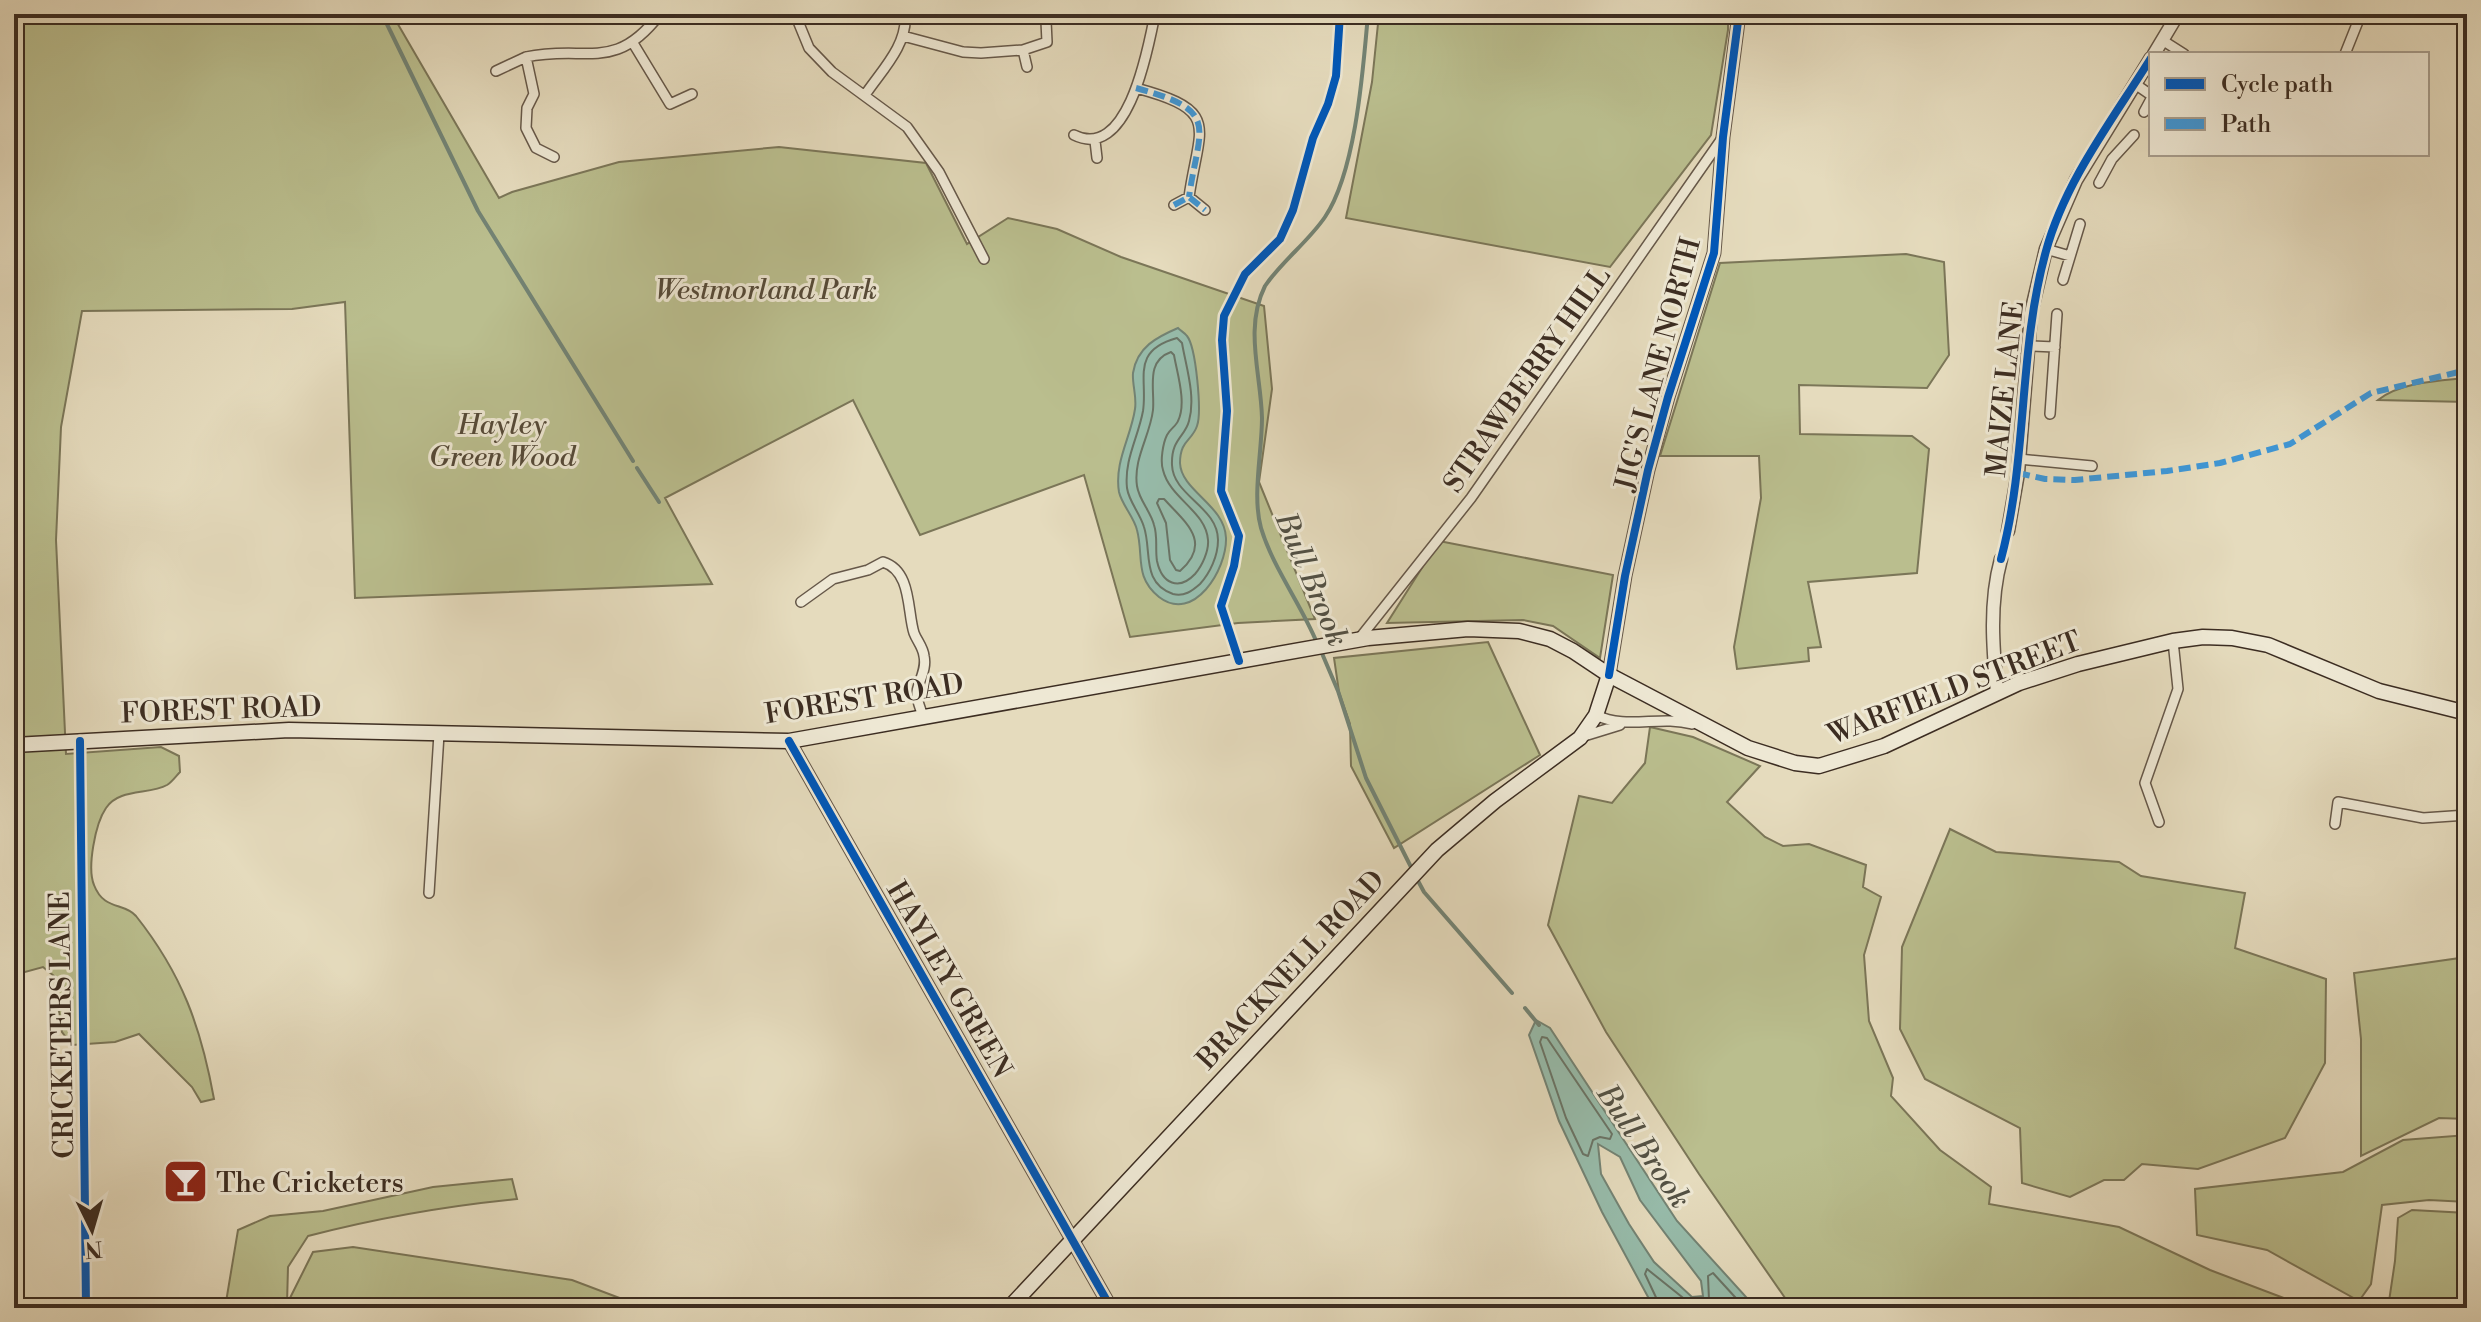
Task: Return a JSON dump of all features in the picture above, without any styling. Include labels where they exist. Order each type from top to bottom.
[{"type":"main road","name":"FOREST ROAD","points":[[14,745],[289,730],[789,741],[1327,645],[1468,629],[1534,633],[1573,651],[1609,675]]},
{"type":"main road","name":"WARFIELD STREET","points":[[1609,675],[1748,748],[1795,763],[1819,766],[1900,740],[1997,693],[2078,664],[2173,641],[2203,637],[2232,638],[2268,645],[2379,691],[2467,713]]},
{"type":"main road","name":"BRACKNELL ROAD","points":[[1009,1308],[1437,850],[1495,801],[1580,738],[1596,715],[1609,675]]},
{"type":"street","points":[[496,71],[526,57],[547,52],[581,55],[610,52],[633,43],[660,14]]},
{"type":"street","points":[[795,14],[809,48],[832,72],[907,127],[933,161],[984,259]]},
{"type":"street","points":[[865,95],[898,47],[903,36],[905,14]]},
{"type":"street","points":[[1074,135],[1095,141],[1108,133],[1127,112],[1155,14]]},
{"type":"street","name":"JIG'S LANE NORTH","points":[[1609,675],[1625,576],[1648,470],[1714,253],[1723,137],[1739,14]]},
{"type":"street","name":"MAIZE LANE","points":[[2154,52],[2178,14]]},
{"type":"street","points":[[2346,52],[2361,14]]},
{"type":"street","points":[[903,36],[963,52],[1023,50],[1047,42],[1046,21]]},
{"type":"street","points":[[2162,40],[2181,52]]},
{"type":"street","points":[[633,43],[670,109],[692,94]]},
{"type":"street","points":[[1023,50],[1027,67]]},
{"type":"street","points":[[526,57],[534,94],[527,108],[526,128],[536,148],[554,157]]},
{"type":"street","name":"MAIZE LANE","points":[[2008,531],[2019,459],[2031,313],[2046,249],[2070,192],[2149,61]]},
{"type":"street","points":[[2135,84],[2149,95]]},
{"type":"street","points":[[1136,88],[1165,97],[1193,111],[1199,124],[1201,141],[1189,197],[1174,205]]},
{"type":"street","points":[[2144,112],[2149,101]]},
{"type":"street","points":[[2099,183],[2112,159],[2134,135]]},
{"type":"street","name":"STRAWBERRY HILL","points":[[1358,640],[1471,498],[1723,137]]},
{"type":"street","points":[[1095,141],[1097,158]]},
{"type":"street","points":[[2095,148],[2112,159]]},
{"type":"street","points":[[1189,197],[1205,210]]},
{"type":"street","points":[[2063,280],[2080,224]]},
{"type":"street","points":[[2046,249],[2070,256]]},
{"type":"street","points":[[2050,414],[2057,314]]},
{"type":"street","points":[[2029,346],[2055,347]]},
{"type":"street","points":[[2019,459],[2092,466]]},
{"type":"street","points":[[1997,693],[1992,621],[1994,583],[2001,559]]},
{"type":"street","points":[[801,602],[833,579],[868,570],[883,562],[890,564],[909,600],[913,631],[925,656],[925,668],[917,692],[923,717]]},
{"type":"street","points":[[2159,822],[2145,783],[2178,689],[2173,641]]},
{"type":"street","points":[[1596,715],[1609,721],[1667,720],[1707,728]]},
{"type":"street","points":[[1580,738],[1631,722]]},
{"type":"street","points":[[429,893],[439,734]]},
{"type":"street","name":"CRICKETERS LANE","points":[[80,741],[86,1308]]},
{"type":"street","name":"HAYLEY GREEN","points":[[789,741],[1111,1308]]},
{"type":"street","points":[[2335,824],[2338,802],[2423,818],[2467,815]]},
{"type":"green space","points":[[64,14],[392,14],[499,198],[619,162],[779,147],[926,163],[967,244],[1008,218],[1057,229],[1121,257],[1264,306],[1272,389],[1259,482],[1315,619],[1238,623],[1130,637],[1084,475],[920,535],[853,400],[665,498],[712,584],[355,598],[345,302],[292,309],[82,311],[61,427],[56,540],[66,754],[161,747],[179,756],[180,772],[169,784],[118,797],[106,808],[98,824],[91,868],[98,893],[109,903],[136,916],[166,959],[196,1025],[214,1099],[201,1102],[192,1087],[139,1034],[115,1042],[72,1045],[62,1032],[54,976],[43,967],[14,975],[14,21]]},
{"type":"green space","points":[[1379,14],[1728,14],[1711,135],[1610,267],[1346,218],[1372,82]]},
{"type":"green space","points":[[1906,254],[1944,262],[1949,355],[1927,388],[1799,385],[1800,434],[1912,436],[1929,449],[1917,573],[1808,582],[1821,647],[1808,648],[1809,661],[1737,669],[1734,647],[1761,498],[1759,456],[1660,456],[1720,263]]},
{"type":"green space","points":[[2467,378],[2467,402],[2378,400],[2409,386]]},
{"type":"green space","points":[[1439,541],[1613,575],[1600,658],[1553,626],[1523,620],[1387,623]]},
{"type":"green space","points":[[1488,642],[1540,755],[1394,848],[1351,766],[1350,724],[1339,692],[1334,658]]},
{"type":"green space","points":[[1650,727],[1693,737],[1760,766],[1727,802],[1765,837],[1783,846],[1809,844],[1866,865],[1863,887],[1881,897],[1864,955],[1869,1021],[1893,1078],[1891,1096],[1940,1150],[1991,1187],[1989,1204],[2119,1227],[2210,1270],[2310,1308],[1792,1308],[1606,1032],[1548,925],[1579,796],[1612,803],[1645,763]]},
{"type":"green space","points":[[1950,829],[1996,852],[2119,862],[2141,876],[2245,893],[2235,948],[2326,979],[2325,1063],[2285,1138],[2198,1169],[2142,1164],[2124,1180],[2104,1180],[2070,1197],[2022,1183],[2020,1128],[1925,1079],[1900,1029],[1902,947]]},
{"type":"green space","points":[[2467,957],[2467,1119],[2439,1118],[2361,1156],[2361,1039],[2354,973]]},
{"type":"green space","points":[[2467,1135],[2467,1202],[2429,1200],[2382,1205],[2371,1284],[2359,1301],[2267,1250],[2197,1235],[2195,1189],[2343,1172],[2403,1140]]},
{"type":"green space","points":[[512,1179],[517,1199],[411,1213],[308,1236],[288,1267],[287,1304],[313,1252],[353,1247],[572,1280],[646,1308],[225,1308],[238,1230],[270,1216],[323,1211],[433,1187]]},
{"type":"green space","points":[[2412,1210],[2467,1213],[2467,1274],[2457,1273],[2467,1275],[2467,1308],[2388,1308],[2398,1218]]},
{"type":"water","points":[[1178,328],[1187,336],[1193,353],[1199,408],[1195,431],[1182,450],[1182,473],[1219,516],[1226,538],[1221,564],[1214,577],[1196,598],[1184,604],[1159,597],[1146,582],[1137,530],[1119,492],[1118,481],[1135,409],[1135,364],[1149,344]]},
{"type":"water","points":[[1536,1020],[1550,1028],[1677,1221],[1756,1308],[1654,1308],[1602,1212],[1559,1121],[1529,1035]],"holes":[[[1598,1144],[1620,1157],[1640,1200],[1701,1281],[1703,1296],[1692,1297],[1654,1262],[1629,1224],[1601,1174]]]},
{"type":"waterway","points":[[382,14],[478,211],[633,461]]},
{"type":"waterway","name":"Bull Brook","points":[[1317,643],[1273,557],[1258,515],[1262,418],[1255,351],[1256,318],[1265,286],[1318,226],[1336,197],[1356,119],[1368,14]]},
{"type":"waterway","points":[[637,468],[659,502]]},
{"type":"waterway","name":"Bull Brook","points":[[1321,651],[1338,691],[1366,778],[1413,871]]},
{"type":"waterway","name":"Bull Brook","points":[[1417,879],[1424,892],[1512,993]]},
{"type":"waterway","name":"Bull Brook","points":[[1525,1008],[1539,1025]]},
{"type":"marked path","points":[[1136,88],[1182,105],[1193,114],[1198,124],[1199,137],[1189,197]]},
{"type":"marked path","points":[[1174,205],[1189,197],[1205,210]]},
{"type":"marked path","points":[[2018,473],[2045,479],[2075,480],[2220,463],[2290,444],[2371,393],[2467,370]]},
{"type":"cycle path","points":[[1239,661],[1221,606],[1234,566],[1239,536],[1221,491],[1227,411],[1222,340],[1224,316],[1245,274],[1280,239],[1293,210],[1313,138],[1336,76],[1340,14]]},
{"type":"cycle path","points":[[1609,675],[1625,576],[1648,470],[1714,253],[1723,137],[1739,14]]},
{"type":"cycle path","points":[[2001,559],[2010,521],[2031,327],[2046,251],[2054,225],[2078,175],[2149,61]]},
{"type":"cycle path","points":[[80,741],[86,1308]]},
{"type":"cycle path","points":[[789,741],[1111,1308]]},
{"type":"place","name":"The Cricketers","points":[[185,1182]]},
{"type":"park label","name":"Westmorland Park","points":[[766,289]]},
{"type":"park label","name":"Hayley Green Wood","points":[[502,440]]}]
